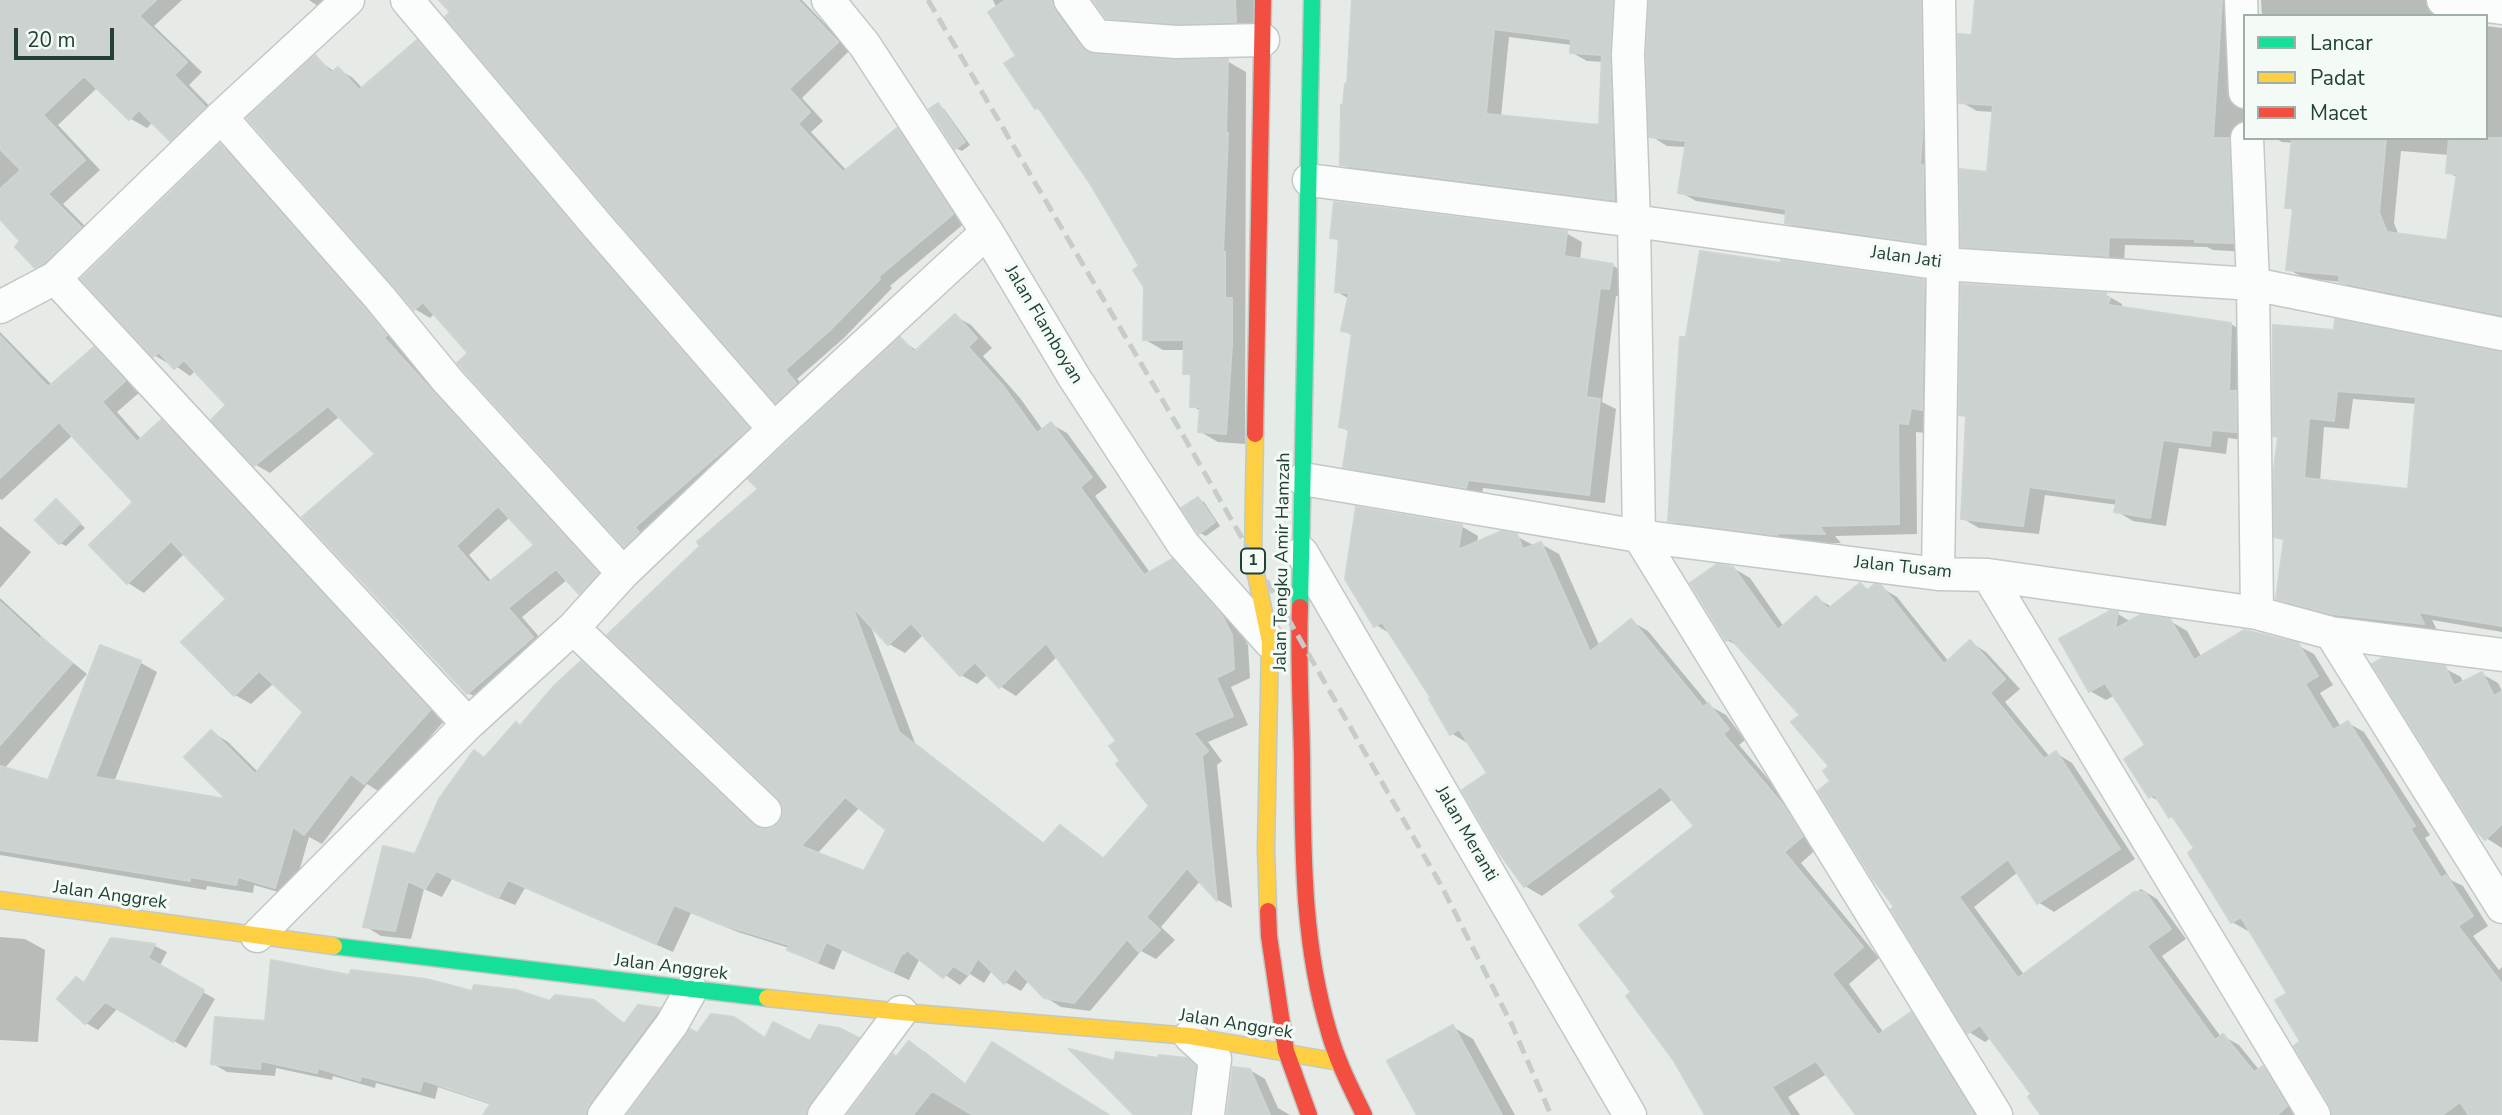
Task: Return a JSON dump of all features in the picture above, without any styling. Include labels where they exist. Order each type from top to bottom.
[{"type":"main road","name":"Jalan Tengku Amir Hamzah","points":[[1263,0],[1253,560],[1270,642],[1266,849],[1269,936],[1286,1051],[1309,1115]]},
{"type":"main road","name":"Jalan Tengku Amir Hamzah","points":[[1312,0],[1299,635],[1302,853],[1309,939],[1323,1013],[1339,1062],[1364,1115]]},
{"type":"main road","name":"Jalan Anggrek","points":[[0,900],[257,936],[691,990],[901,1012],[1190,1036],[1339,1062]]},
{"type":"street","points":[[0,307],[55,278],[221,117],[348,0]]},
{"type":"street","points":[[407,0],[774,429]]},
{"type":"street","name":"Jalan Flamboyan","points":[[828,0],[864,44],[987,232],[1074,377],[1183,544],[1270,642]]},
{"type":"street","points":[[1070,0],[1096,36],[1176,42],[1263,40]]},
{"type":"street","points":[[1631,0],[1628,54],[1634,221],[1639,536],[1996,1115]]},
{"type":"street","points":[[1938,574],[1943,264],[1939,0]]},
{"type":"street","points":[[2241,0],[2243,46]]},
{"type":"street","points":[[2443,0],[2502,8]]},
{"type":"street","points":[[221,117],[380,298],[448,381],[623,573]]},
{"type":"street","points":[[2247,140],[2253,284],[2257,613]]},
{"type":"street","name":"Jalan Jati","points":[[1309,180],[1943,264],[2253,284],[2502,334]]},
{"type":"street","points":[[257,936],[468,724],[573,628],[623,573],[987,232]]},
{"type":"street","points":[[55,278],[468,724]]},
{"type":"street","name":"Jalan Tusam","points":[[1303,479],[1639,536],[1938,574],[1988,575],[2257,613],[2331,633],[2502,655]]},
{"type":"street","name":"Jalan Meranti","points":[[1302,553],[1630,1115]]},
{"type":"street","points":[[1988,575],[2314,1115]]},
{"type":"street","points":[[573,628],[765,811]]},
{"type":"street","points":[[2331,633],[2502,907]]},
{"type":"street","points":[[604,1115],[672,1024],[691,990]]},
{"type":"street","points":[[824,1115],[901,1012]]},
{"type":"street","points":[[1190,1036],[1215,1059],[1208,1115]]},
{"type":"building","points":[[0,0],[156,0],[139,16],[187,62],[174,75],[205,107],[170,141],[139,110],[129,120],[84,76],[43,115],[85,160],[48,194],[81,227],[44,263],[35,268],[15,247],[20,241],[0,219],[0,189],[21,170],[0,149]]},
{"type":"building","points":[[439,0],[798,0],[838,42],[789,89],[810,112],[798,124],[843,172],[897,128],[953,214],[878,277],[880,279],[830,330],[785,370],[796,383],[775,403],[445,17],[450,12]]},
{"type":"building","points":[[1006,0],[1052,0],[1055,11],[1081,47],[1094,54],[1175,60],[1228,59],[1223,252],[1225,298],[1232,298],[1232,344],[1226,434],[1198,432],[1200,407],[1190,407],[1191,374],[1183,374],[1184,340],[1143,340],[1144,287],[1133,270],[1139,266],[1091,185],[1038,107],[1035,109],[1004,63],[1016,56],[988,12]]},
{"type":"building","points":[[1093,0],[1235,0],[1236,22],[1176,24],[1106,18]]},
{"type":"building","points":[[1352,0],[1613,0],[1610,55],[1614,200],[1340,165],[1341,105],[1347,84]],"holes":[[[1494,29],[1571,39],[1570,53],[1602,55],[1599,125],[1486,114]]]},
{"type":"building","points":[[1649,0],[1921,0],[1923,125],[1920,164],[1923,165],[1924,243],[1785,223],[1786,209],[1678,193],[1686,141],[1649,137],[1646,54]]},
{"type":"building","points":[[1975,0],[2222,0],[2213,138],[2229,138],[2233,243],[2195,242],[2195,239],[2109,237],[2108,256],[1961,247],[1960,169],[1987,172],[1993,105],[1959,103],[1958,34],[1972,35]]},
{"type":"building","points":[[417,40],[749,428],[635,527],[639,532],[624,547],[457,363],[468,353],[423,302],[414,310],[247,118],[315,55],[331,73],[338,67],[359,90]]},
{"type":"building","points":[[938,103],[965,142],[955,149],[929,109]]},
{"type":"building","points":[[2502,138],[2502,315],[2339,282],[2339,275],[2286,270],[2293,208],[2285,208],[2292,140],[2386,140],[2379,213],[2387,232],[2447,240],[2457,174],[2446,173],[2449,140]]},
{"type":"building","points":[[220,144],[366,310],[387,335],[384,338],[598,573],[579,594],[556,569],[508,608],[533,637],[467,694],[302,517],[375,454],[328,406],[254,466],[211,420],[226,405],[184,360],[174,369],[159,352],[153,357],[81,279]],"holes":[[[498,506],[534,545],[488,583],[456,546]]]},
{"type":"building","points":[[1334,202],[1567,231],[1564,256],[1613,264],[1609,289],[1600,288],[1586,397],[1600,399],[1589,495],[1468,480],[1466,488],[1343,467],[1349,429],[1339,427],[1352,333],[1341,331],[1349,293],[1335,292],[1339,239],[1330,238]]},
{"type":"building","points":[[1700,251],[1924,280],[1922,410],[1911,408],[1908,424],[1898,423],[1899,524],[1819,526],[1825,534],[1777,535],[1668,521],[1680,337],[1686,337]]},
{"type":"building","points":[[1961,284],[2106,293],[2106,298],[2110,298],[2108,305],[2231,323],[2229,391],[2236,391],[2236,432],[2212,430],[2210,446],[2163,440],[2150,518],[2114,512],[2117,499],[2029,487],[2023,526],[1961,519],[1966,416],[1959,415]]},
{"type":"building","points":[[955,314],[977,338],[968,347],[1004,387],[1037,433],[1051,422],[1092,477],[1080,487],[1144,575],[1172,559],[1221,614],[1232,635],[1234,669],[1216,678],[1233,716],[1193,733],[1208,751],[1202,756],[1217,901],[1187,868],[1146,917],[1160,930],[1139,952],[1127,939],[1074,1003],[1044,998],[1015,968],[1004,984],[978,958],[968,975],[953,966],[943,978],[907,950],[902,953],[893,972],[826,942],[818,962],[787,950],[789,945],[720,924],[674,905],[656,944],[508,880],[498,898],[436,871],[425,889],[408,881],[395,931],[363,927],[383,846],[415,854],[439,799],[474,750],[484,758],[516,722],[520,726],[554,686],[581,661],[752,824],[761,829],[770,829],[778,824],[783,815],[778,798],[607,635],[700,546],[697,542],[758,489],[748,479],[900,337],[914,352]],"holes":[[[852,606],[888,645],[911,623],[960,676],[975,662],[999,688],[1046,643],[1116,741],[1109,746],[1120,761],[1116,764],[1149,806],[1103,859],[1060,825],[1043,844],[899,732]],[[845,797],[886,830],[864,871],[801,846]]]},
{"type":"building","points":[[2335,319],[2502,352],[2502,626],[2418,612],[2424,624],[2332,614],[2276,599],[2284,539],[2274,537],[2274,469],[2278,437],[2273,436],[2273,325],[2334,330]],"holes":[[[2337,391],[2416,397],[2408,489],[2304,478],[2309,418],[2334,421]]]},
{"type":"building","points":[[0,336],[48,387],[94,347],[125,381],[102,402],[137,442],[161,420],[430,710],[364,784],[351,774],[304,835],[293,827],[275,888],[238,877],[236,885],[190,877],[190,881],[0,850],[0,766],[48,780],[100,645],[141,661],[95,777],[226,799],[184,757],[211,730],[255,774],[303,712],[259,671],[234,696],[181,642],[226,599],[171,541],[127,584],[89,545],[133,502],[59,422],[0,478]]},
{"type":"building","points":[[1198,497],[1215,522],[1199,534],[1181,508]]},
{"type":"building","points":[[56,499],[80,523],[59,544],[35,520]]},
{"type":"building","points":[[1356,507],[1462,525],[1458,550],[1502,531],[1517,534],[1523,549],[1541,542],[1590,652],[1631,619],[1703,707],[1708,703],[1729,729],[1723,734],[1783,805],[1803,836],[1784,852],[1863,947],[1832,974],[1878,1035],[1911,1012],[1974,1115],[1856,1115],[1816,1061],[1772,1087],[1790,1115],[1705,1115],[1674,1061],[1626,996],[1631,992],[1579,925],[1616,897],[1611,891],[1694,826],[1661,786],[1524,887],[1497,850],[1462,790],[1487,773],[1459,729],[1450,735],[1429,699],[1431,698],[1382,622],[1374,627],[1345,579]]},
{"type":"building","points":[[1717,564],[1733,567],[1778,630],[1816,596],[1828,609],[1860,583],[1867,590],[1875,584],[1881,585],[1944,664],[1970,640],[2005,679],[1990,693],[2044,759],[2056,751],[2120,849],[2037,904],[2008,859],[1959,897],[2018,978],[2134,892],[2145,892],[2171,929],[2147,946],[2215,1040],[2223,1034],[2254,1072],[2263,1066],[2287,1106],[2277,1115],[2041,1115],[2028,1097],[2031,1094],[1980,1025],[1967,1034],[1891,909],[1894,907],[1872,878],[1818,791],[1830,781],[1823,771],[1829,766],[1791,722],[1800,715],[1730,638],[1726,641],[1690,583]]},
{"type":"building","points":[[0,602],[40,639],[41,637],[72,663],[0,745]]},
{"type":"building","points":[[2110,611],[2118,612],[2115,629],[2140,615],[2170,619],[2194,660],[2244,630],[2298,643],[2318,676],[2305,684],[2333,730],[2348,721],[2415,826],[2410,828],[2441,878],[2446,875],[2473,916],[2458,926],[2502,984],[2502,1115],[2469,1115],[2460,1102],[2442,1115],[2332,1115],[2330,1106],[2294,1046],[2300,1041],[2275,1000],[2287,993],[2241,917],[2231,923],[2188,853],[2194,848],[2172,816],[2169,818],[2154,794],[2149,798],[2124,759],[2145,745],[2105,683],[2089,692],[2059,639]]},
{"type":"building","points":[[2383,658],[2445,666],[2454,686],[2482,672],[2494,696],[2502,691],[2502,824],[2485,840],[2475,829],[2372,664]]},
{"type":"building","points":[[111,938],[155,944],[148,958],[204,990],[173,1042],[105,1002],[85,1024],[57,999],[76,977],[84,983]]},
{"type":"building","points":[[271,960],[349,975],[351,970],[426,979],[472,991],[474,985],[516,990],[550,1001],[555,995],[594,1000],[624,1024],[638,1005],[660,1008],[589,1104],[586,1115],[483,1115],[491,1103],[423,1080],[420,1091],[361,1076],[360,1081],[318,1068],[317,1073],[261,1061],[260,1069],[211,1064],[215,1017],[265,1021]]},
{"type":"building","points":[[711,1014],[734,1017],[765,1038],[773,1022],[810,1041],[819,1025],[839,1028],[859,1038],[809,1104],[806,1115],[627,1115],[690,1029],[697,1033]]},
{"type":"building","points":[[1453,1025],[1502,1115],[1417,1115],[1387,1061]]},
{"type":"building","points":[[909,1041],[965,1085],[992,1042],[1109,1115],[973,1115],[932,1091],[913,1115],[847,1115],[893,1054],[896,1057]]},
{"type":"building","points":[[1069,1049],[1114,1061],[1116,1052],[1158,1058],[1159,1055],[1187,1058],[1196,1066],[1190,1115],[1134,1115]]},
{"type":"building","points":[[1233,1067],[1250,1069],[1270,1115],[1227,1115]]},
{"type":"railway","points":[[928,0],[1180,430],[1442,887],[1512,1025],[1551,1115]]},
{"type":"traffic: fast","points":[[1300,607],[1312,0]]},
{"type":"traffic: fast","points":[[334,946],[767,998]]},
{"type":"traffic: slow","points":[[1255,434],[1253,560],[1270,642],[1266,849],[1268,911]]},
{"type":"traffic: slow","points":[[0,900],[334,946]]},
{"type":"traffic: slow","points":[[767,998],[1190,1036],[1339,1062]]},
{"type":"traffic: jam","points":[[1255,434],[1263,0]]},
{"type":"traffic: jam","points":[[1300,607],[1303,826],[1309,930],[1320,998],[1329,1032],[1340,1064],[1364,1115]]},
{"type":"traffic: jam","points":[[1268,911],[1269,936],[1286,1051],[1309,1115]]}]
